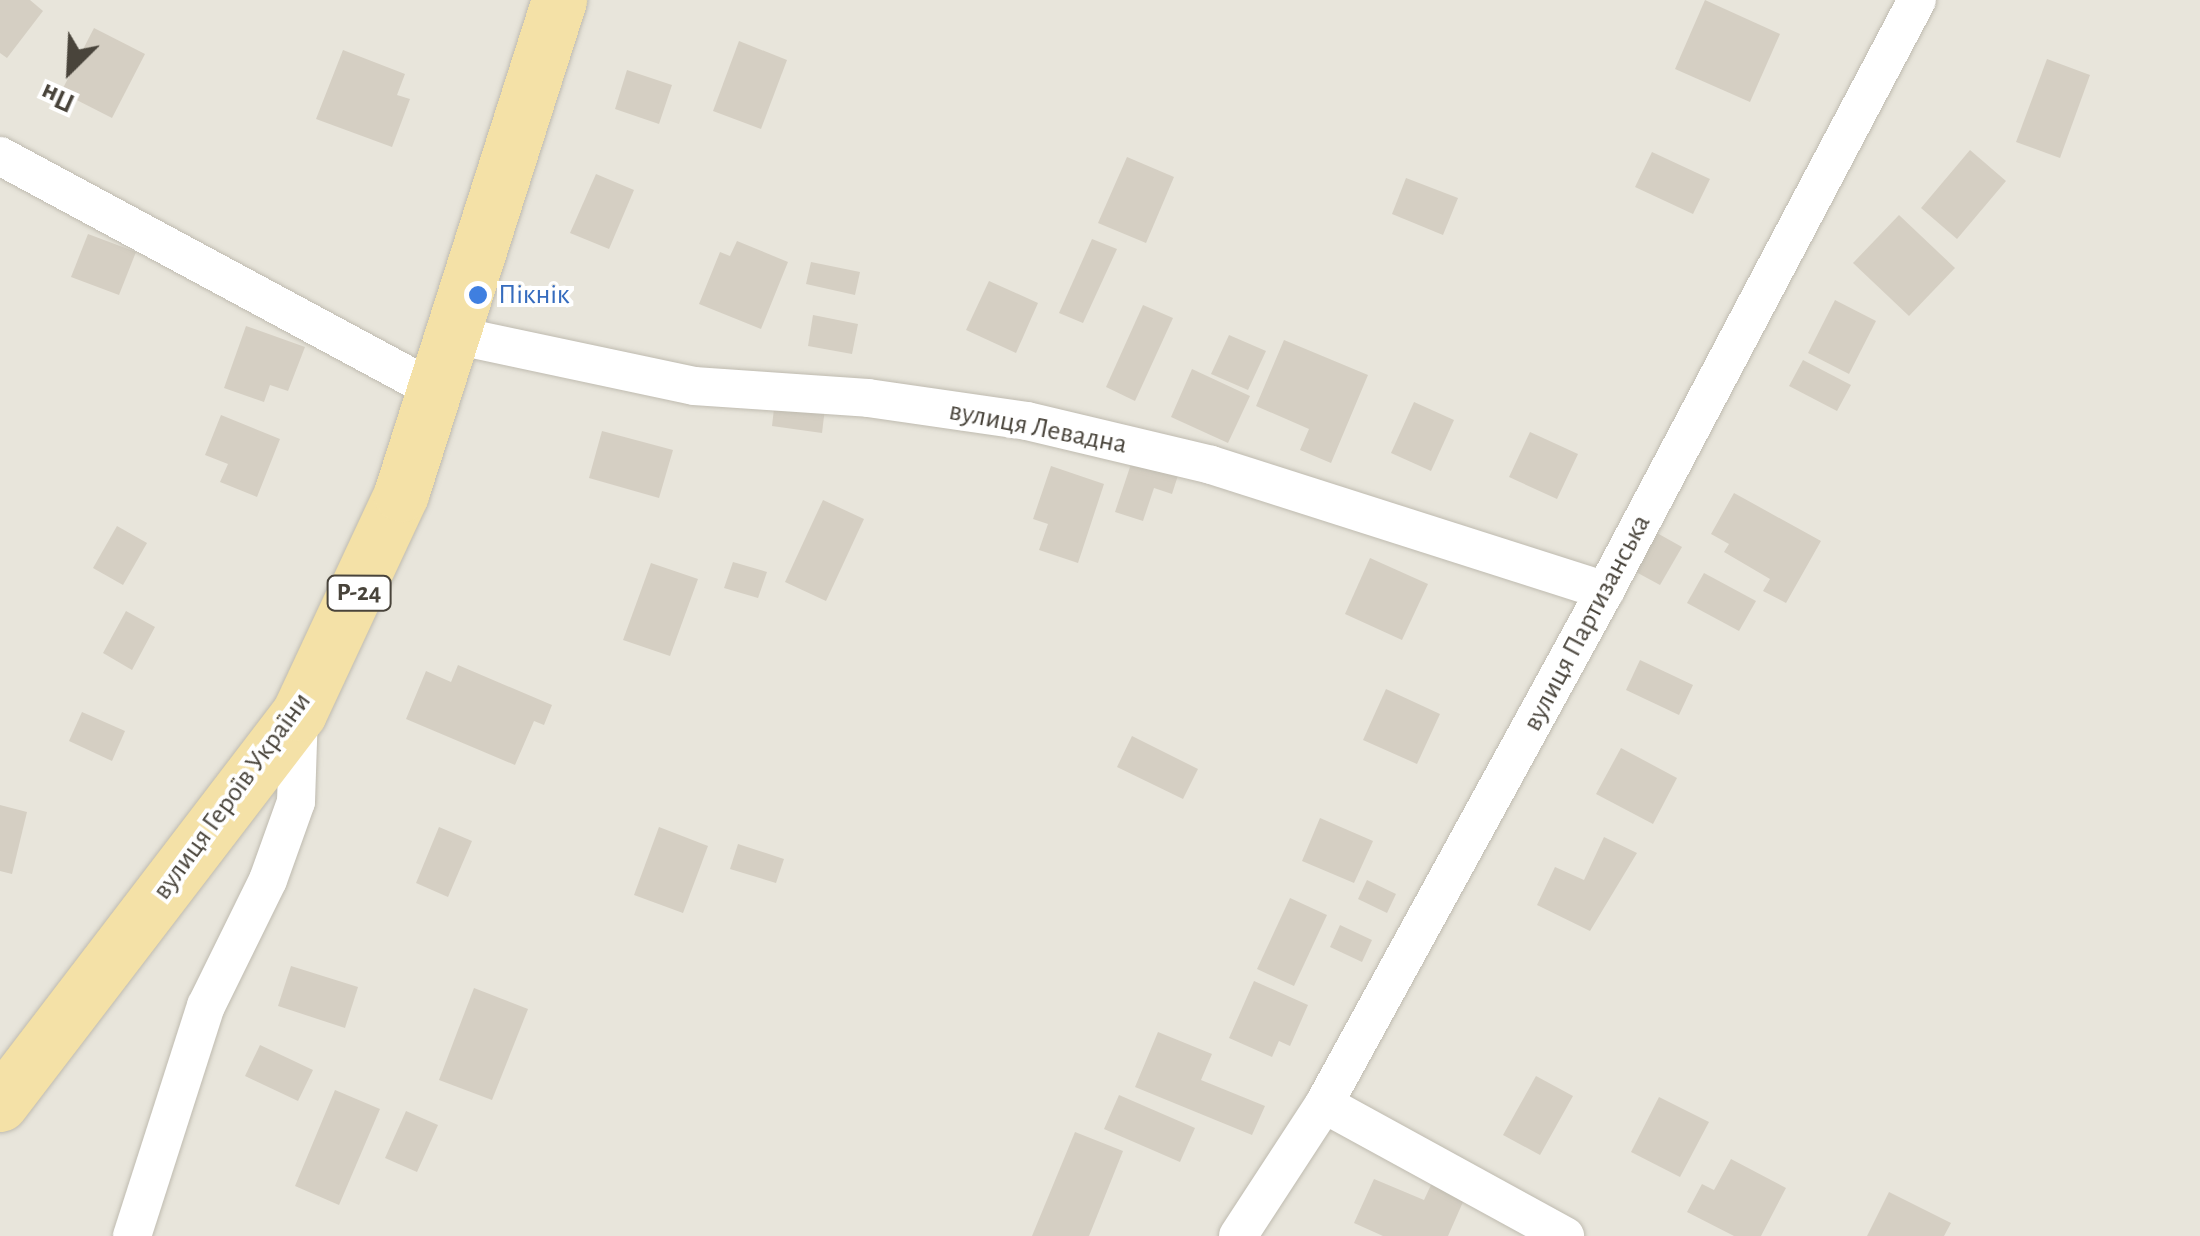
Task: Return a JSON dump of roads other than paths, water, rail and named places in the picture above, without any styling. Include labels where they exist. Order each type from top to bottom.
[{"type":"main road","name":"вулиця Героїв України","points":[[0,1104],[299,713],[359,594],[436,391],[559,0]]},
{"type":"street","name":"вулиця Партизанська","points":[[1238,1236],[1324,1104],[1606,591],[1917,0]]},
{"type":"street","points":[[0,156],[436,391]]},
{"type":"street","name":"вулиця Левадна","points":[[454,335],[694,386],[868,398],[1027,421],[1211,466],[1606,591]]},
{"type":"street","points":[[132,1236],[206,1006],[268,880],[296,802],[299,713]]},
{"type":"street","points":[[1324,1104],[1565,1236]]},
{"type":"place","name":"Пікнік","points":[[478,295]]}]
